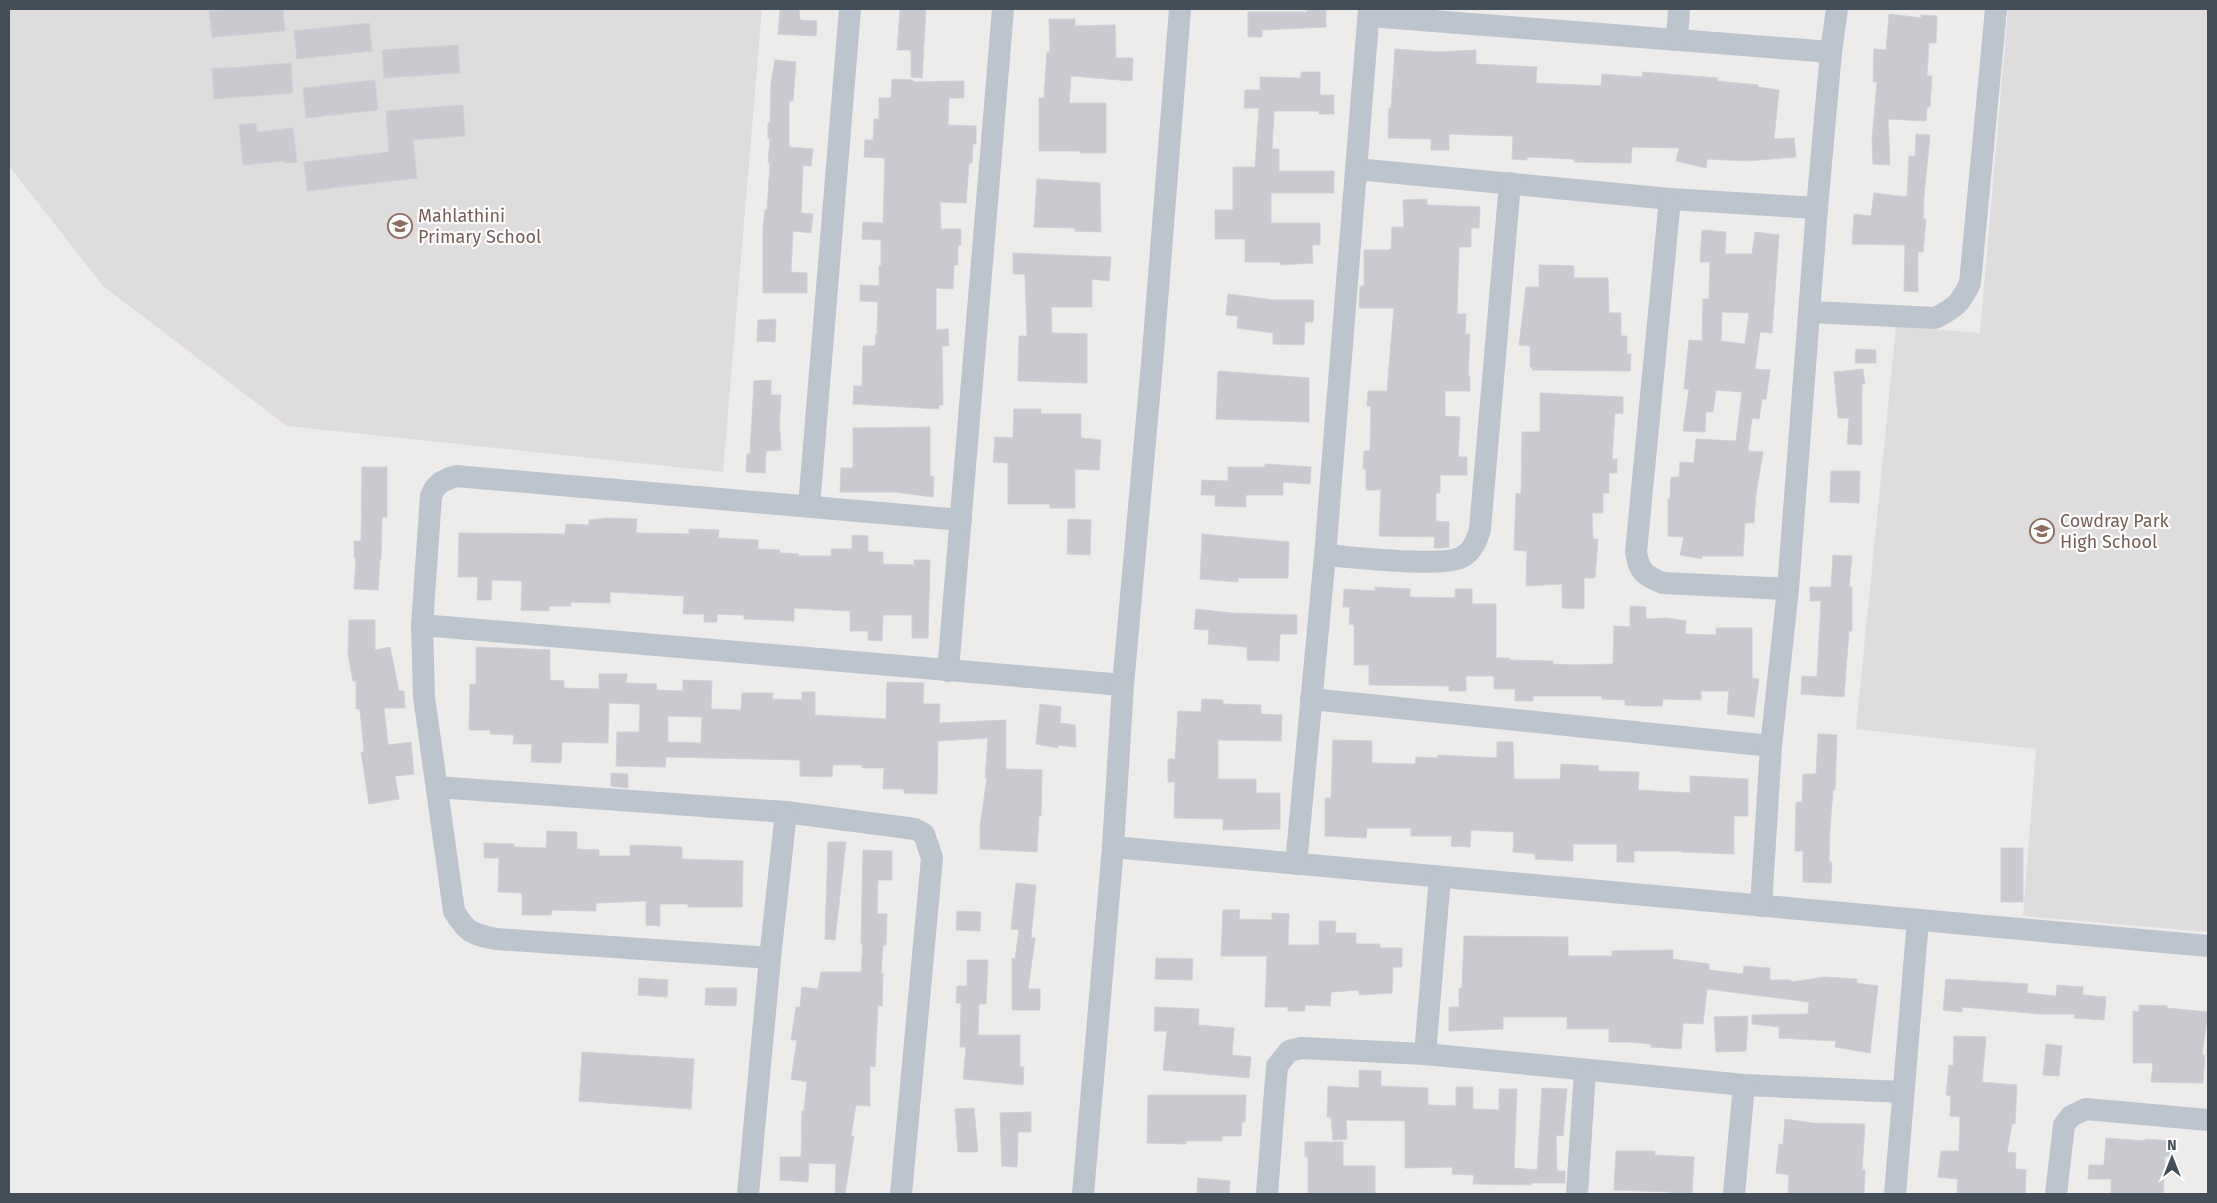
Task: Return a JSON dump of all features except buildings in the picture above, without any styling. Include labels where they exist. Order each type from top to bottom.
[{"type":"street","points":[[809,506],[850,9]]},
{"type":"street","points":[[948,671],[1003,9]]},
{"type":"street","points":[[1083,1194],[1113,847],[1123,685],[1153,352],[1180,9]]},
{"type":"street","points":[[1677,40],[1679,9]]},
{"type":"street","points":[[1761,906],[1772,746],[1788,589],[1817,208],[1831,52],[1837,9]]},
{"type":"street","points":[[1810,312],[1935,318],[1948,312],[1962,301],[1970,283],[1996,9]]},
{"type":"street","points":[[1296,864],[1325,555],[1369,12],[1523,18],[1677,40],[1831,52]]},
{"type":"street","points":[[1356,169],[1670,199],[1817,208]]},
{"type":"street","points":[[1325,555],[1442,562],[1462,558],[1470,552],[1477,541],[1480,529],[1510,183]]},
{"type":"street","points":[[1670,199],[1636,552],[1638,565],[1650,578],[1663,583],[1788,589]]},
{"type":"street","points":[[770,958],[496,939],[475,935],[464,928],[454,911],[424,697],[422,625],[431,496],[435,487],[443,481],[456,476],[961,520]]},
{"type":"street","points":[[422,625],[1123,685]]},
{"type":"street","points":[[1311,699],[1772,746]]},
{"type":"street","points":[[437,787],[786,812],[915,828],[924,834],[932,858],[900,1194]]},
{"type":"street","points":[[748,1194],[786,812]]},
{"type":"street","points":[[1113,847],[2208,946]]},
{"type":"street","points":[[1425,1054],[1440,877]]},
{"type":"street","points":[[1895,1194],[1918,920]]},
{"type":"street","points":[[1267,1194],[1277,1066],[1289,1051],[1301,1048],[1425,1054],[1744,1085],[1903,1092]]},
{"type":"street","points":[[1577,1194],[1585,1071]]},
{"type":"street","points":[[1734,1194],[1744,1085]]},
{"type":"street","points":[[2056,1194],[2064,1125],[2071,1116],[2086,1109],[2208,1120]]},
{"type":"shaded area","name":"Mahlathini Primary School","points":[[9,9],[762,9],[723,472],[287,426],[103,286],[9,166]]},
{"type":"shaded area","name":"Cowdray Park High School","points":[[2008,9],[2208,9],[2208,932],[2023,916],[2036,749],[1856,729],[1896,326],[1980,333]]},
{"type":"place","name":"Mahlathini Primary School","points":[[400,226]]},
{"type":"place","name":"Cowdray Park High School","points":[[2042,531]]}]
